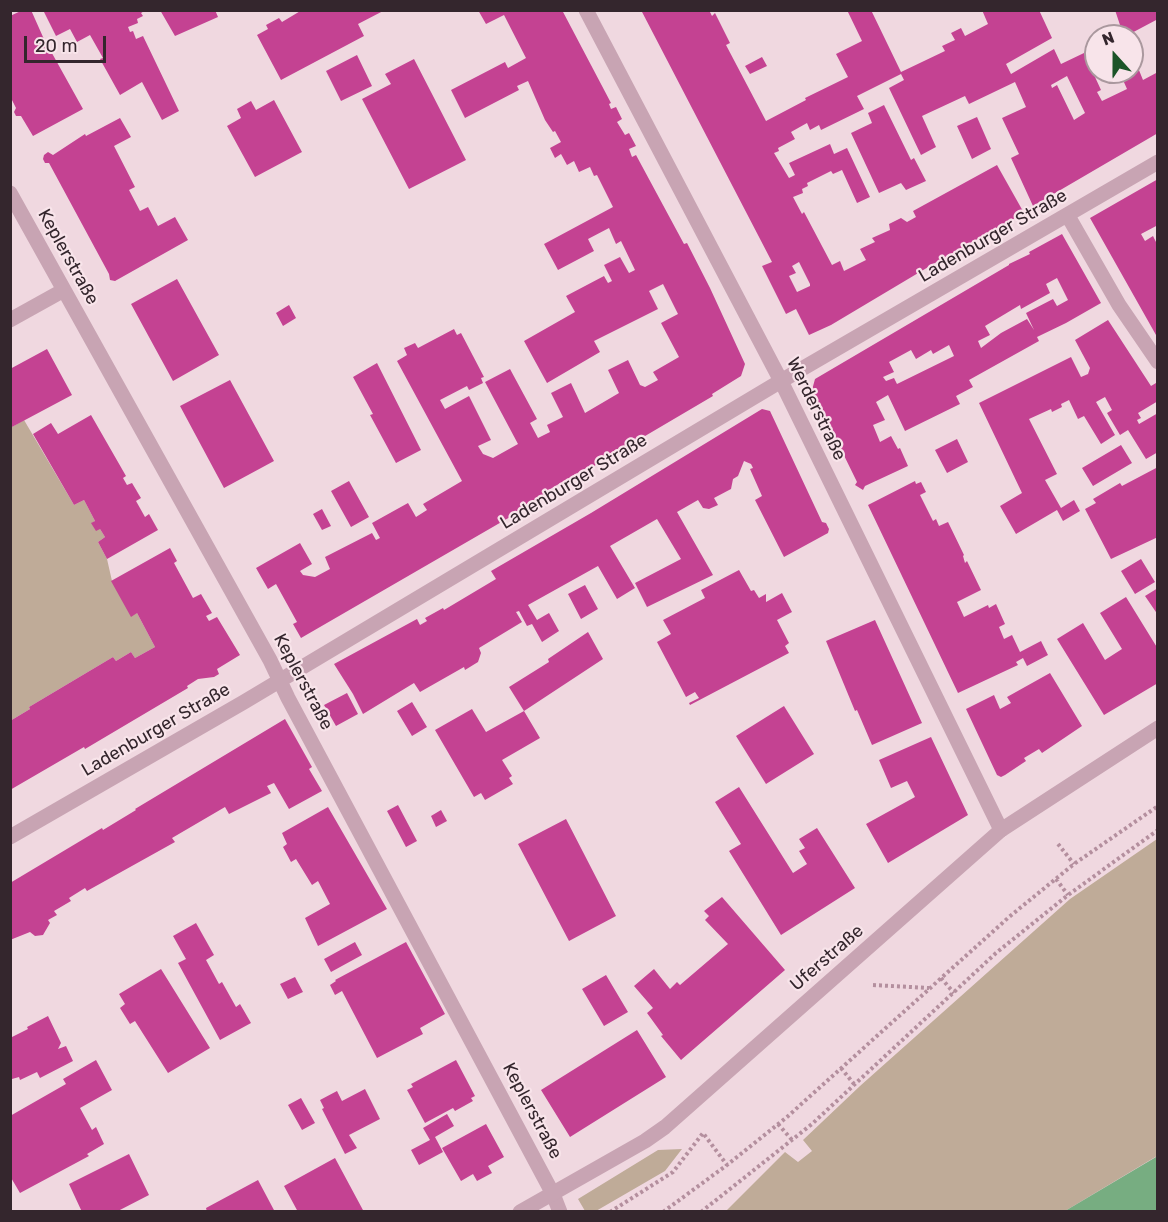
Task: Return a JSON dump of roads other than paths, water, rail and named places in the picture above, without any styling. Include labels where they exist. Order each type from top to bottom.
[{"type":"street","name":"Werderstraße","points":[[586,10],[781,381],[1001,830]]},
{"type":"street","name":"Ladenburger Straße","points":[[10,837],[279,680],[781,381],[1158,162]]},
{"type":"street","name":"Keplerstraße","points":[[10,193],[279,680],[554,1194],[560,1212]]},
{"type":"street","points":[[1068,216],[1119,305],[1158,362]]},
{"type":"street","points":[[10,320],[64,290]]},
{"type":"street","name":"Uferstraße","points":[[520,1212],[645,1141],[665,1127],[1001,830],[1158,728]]}]
